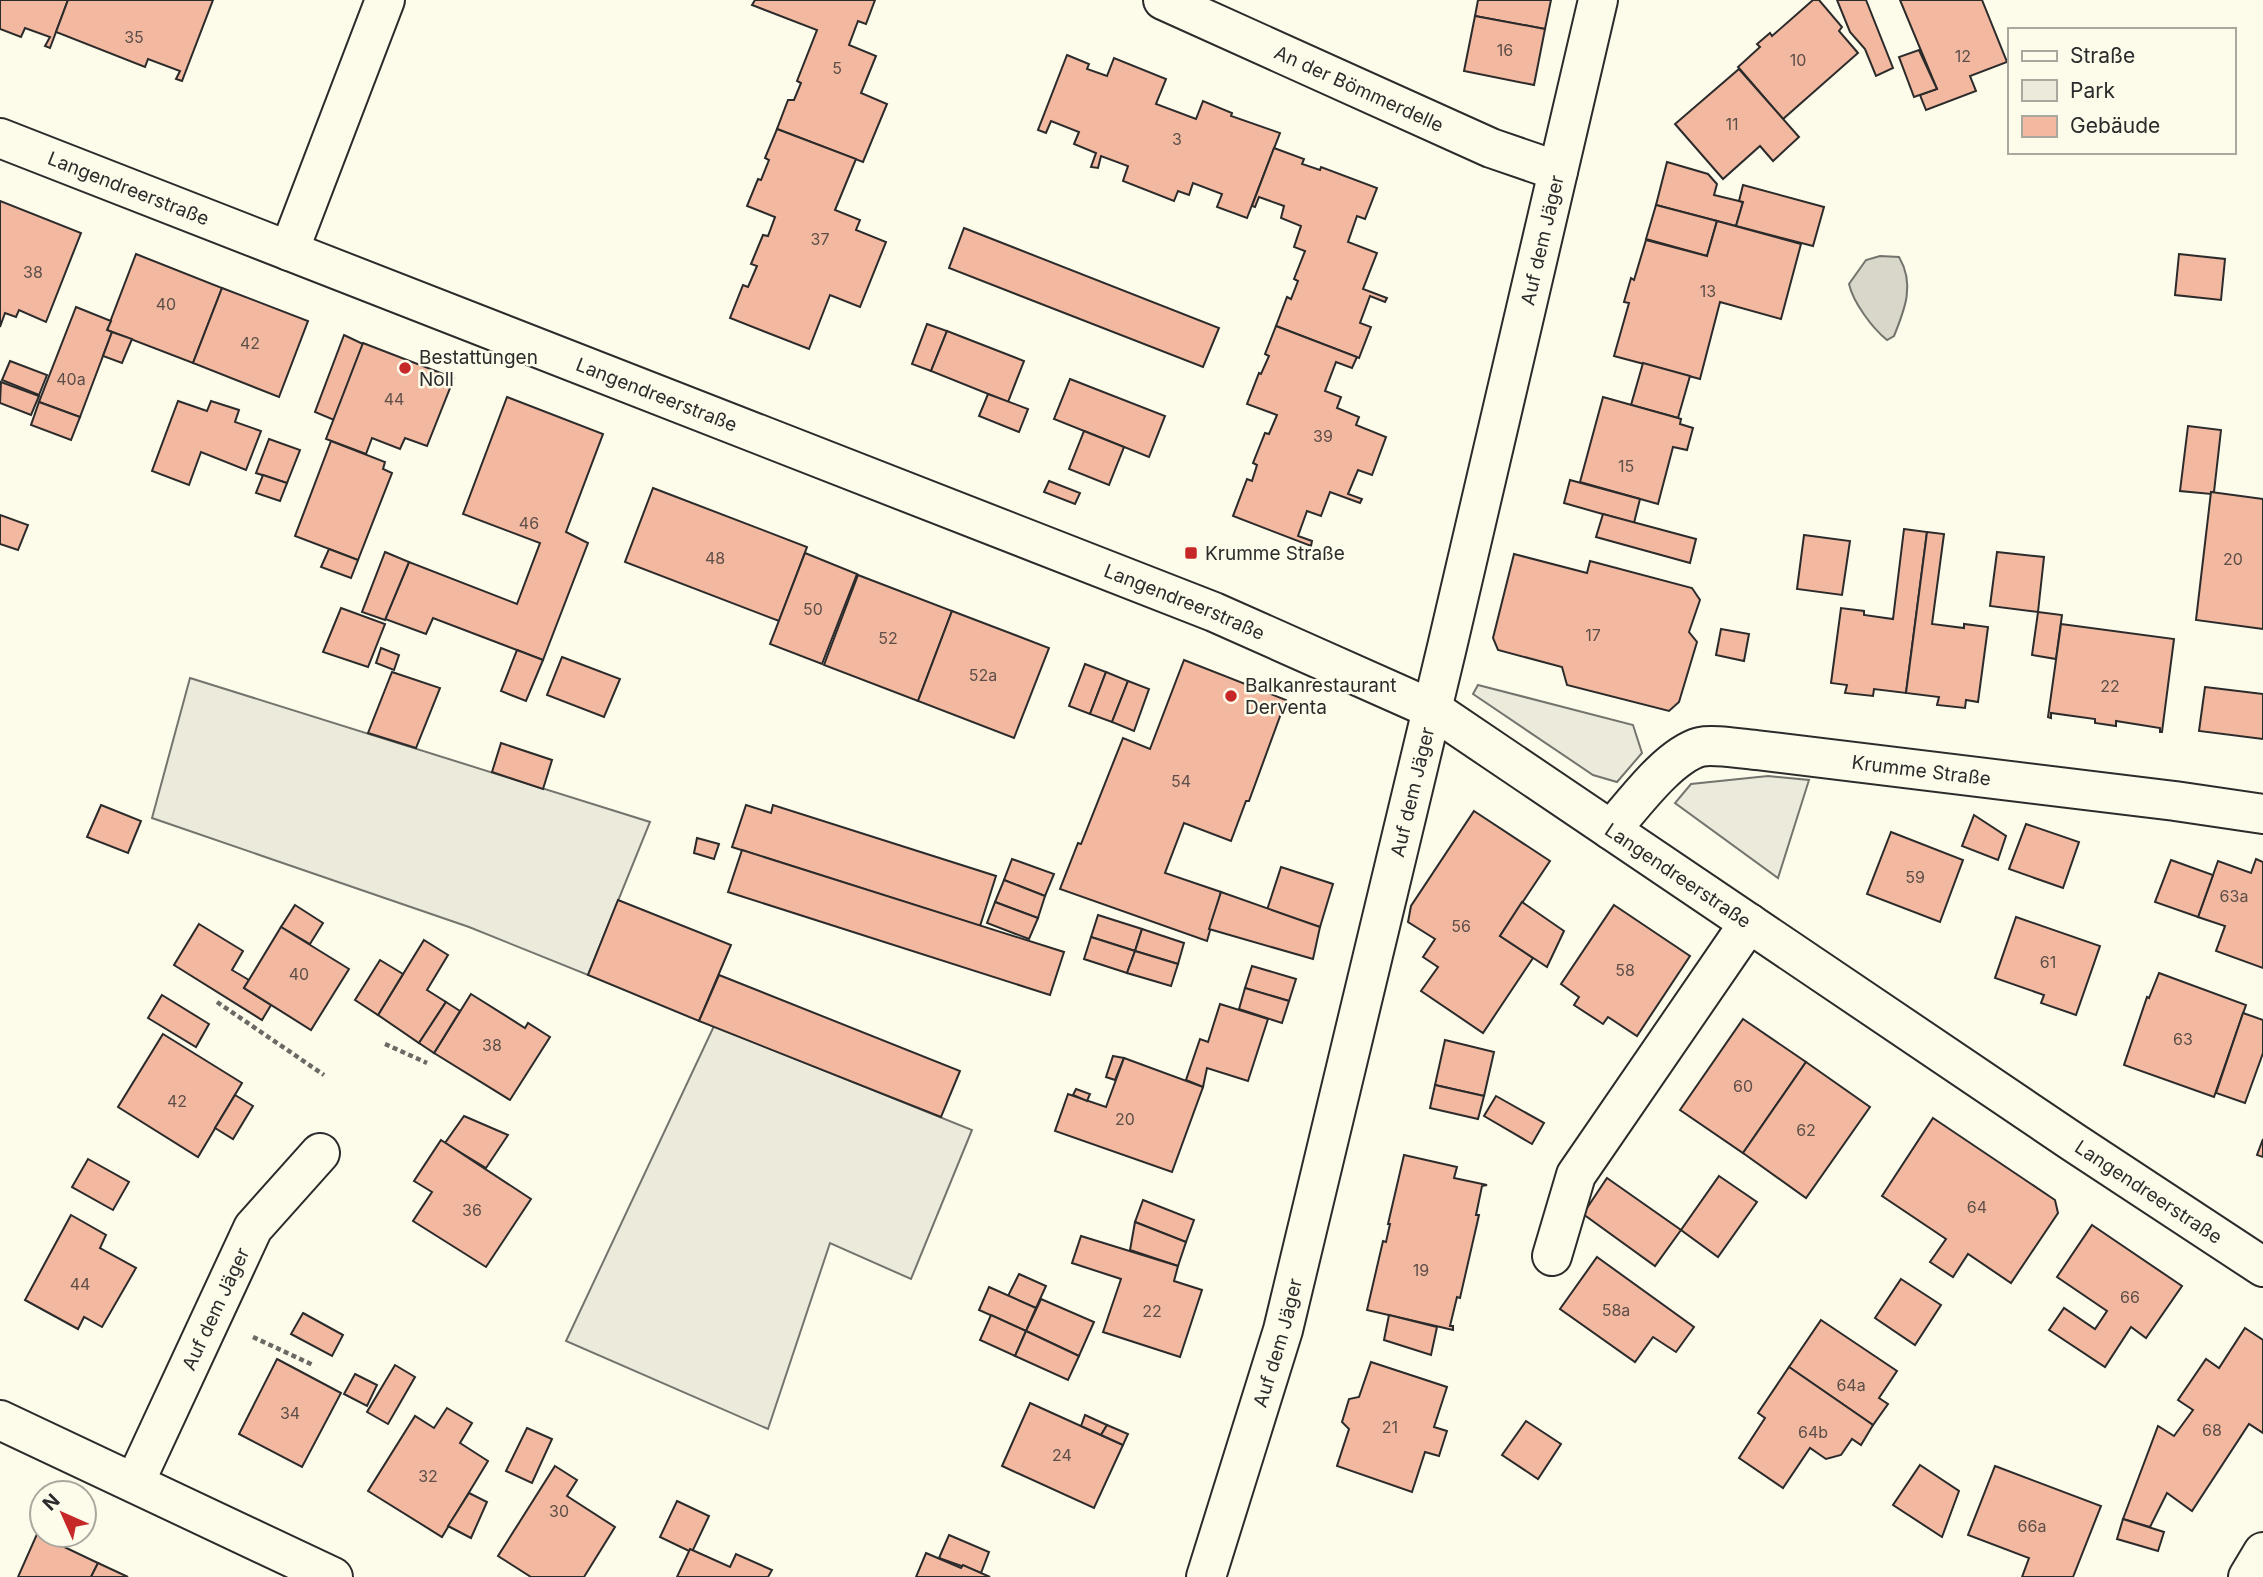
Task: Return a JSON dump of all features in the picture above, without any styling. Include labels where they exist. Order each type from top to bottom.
[{"type":"street","points":[[289,251],[385,0]]},
{"type":"street","name":"An der Bömmerdelle","points":[[1163,0],[1491,148],[1558,171]]},
{"type":"street","name":"Auf dem Jäger","points":[[1206,1577],[1283,1329],[1598,0]]},
{"type":"street","name":"Langendreerstraße","points":[[0,138],[1214,612],[1432,709],[2073,1142],[2263,1267]]},
{"type":"street","name":"Krumme Straße","points":[[1611,830],[1662,773],[1681,757],[1702,747],[1756,750],[2162,799],[2263,814]]},
{"type":"street","points":[[1552,1256],[1576,1175],[1749,923]]},
{"type":"street","name":"Auf dem Jäger","points":[[135,1482],[253,1228],[320,1153]]},
{"type":"street","points":[[0,1420],[333,1577]]},
{"type":"street","points":[[2248,1577],[2263,1552]]},
{"type":"path","points":[[217,1002],[324,1074]]},
{"type":"path","points":[[385,1044],[427,1063]]},
{"type":"path","points":[[248,1335],[313,1365]]},
{"type":"green space","points":[[190,678],[650,822],[588,975],[469,927],[152,818]]},
{"type":"green space","points":[[1478,685],[1633,725],[1642,753],[1617,782],[1593,775],[1473,694]]},
{"type":"green space","points":[[1768,776],[1809,780],[1778,878],[1675,803],[1691,784]]},
{"type":"green space","points":[[714,1026],[972,1130],[911,1279],[830,1243],[768,1429],[566,1341]]},
{"type":"shaded area","points":[[1880,256],[1899,257],[1907,277],[1905,306],[1894,336],[1887,340],[1864,314],[1849,284],[1866,260]]},
{"type":"building","points":[[0,0],[68,0],[50,48],[45,46],[50,37],[25,28],[21,37],[0,29]]},
{"type":"building","points":[[68,0],[213,0],[182,81],[176,79],[180,71],[148,59],[145,67],[56,32]]},
{"type":"building","points":[[755,0],[875,0],[866,24],[858,21],[849,45],[876,56],[861,93],[887,104],[863,162],[777,129],[788,100],[794,100],[801,83],[797,81],[817,30],[752,5]]},
{"type":"building","points":[[1478,0],[1551,0],[1545,29],[1475,16]]},
{"type":"building","points":[[1813,0],[1819,0],[1842,27],[1839,31],[1858,53],[1783,119],[1738,67],[1760,47],[1757,44],[1770,33],[1772,36]]},
{"type":"building","points":[[1837,0],[1866,0],[1893,68],[1876,76],[1865,49],[1850,32]]},
{"type":"building","points":[[1900,0],[1982,0],[2007,62],[1970,76],[1976,91],[1926,110],[1920,95],[1937,89]]},
{"type":"building","points":[[1475,16],[1545,29],[1534,85],[1464,71]]},
{"type":"building","points":[[1919,50],[1937,89],[1914,97],[1899,57]]},
{"type":"building","points":[[1067,55],[1089,64],[1087,69],[1107,76],[1114,58],[1166,79],[1156,104],[1196,119],[1203,101],[1232,113],[1231,116],[1280,133],[1247,218],[1217,207],[1222,194],[1193,183],[1189,195],[1178,191],[1174,201],[1123,181],[1128,166],[1101,156],[1098,168],[1091,167],[1096,153],[1074,144],[1079,132],[1051,121],[1046,133],[1038,130]]},
{"type":"building","points":[[1739,69],[1799,137],[1773,161],[1760,146],[1723,179],[1675,124]]},
{"type":"building","points":[[777,129],[856,159],[835,210],[860,220],[856,230],[886,242],[860,307],[830,295],[809,349],[730,318],[743,285],[748,287],[757,266],[751,264],[763,235],[768,236],[775,217],[747,206],[769,160],[765,158]]},
{"type":"building","points":[[1274,148],[1304,159],[1302,164],[1320,170],[1321,167],[1377,188],[1365,219],[1357,216],[1348,242],[1377,253],[1363,289],[1387,298],[1385,302],[1370,296],[1360,323],[1371,327],[1359,358],[1276,326],[1287,297],[1291,299],[1298,281],[1294,279],[1305,251],[1294,247],[1301,226],[1281,218],[1284,206],[1259,197],[1255,207],[1252,206]]},
{"type":"building","points":[[1667,162],[1708,174],[1717,184],[1714,195],[1743,202],[1736,226],[1656,205]]},
{"type":"building","points":[[1743,185],[1824,207],[1813,246],[1736,226],[1743,202],[1739,201]]},
{"type":"building","points":[[0,201],[81,233],[46,322],[19,310],[16,317],[5,313],[0,327]]},
{"type":"building","points":[[1656,205],[1717,221],[1707,256],[1646,239]]},
{"type":"building","points":[[1717,221],[1801,244],[1781,319],[1720,302],[1700,379],[1614,356],[1629,303],[1624,302],[1646,240],[1707,256]]},
{"type":"building","points":[[964,228],[1219,328],[1203,367],[949,268]]},
{"type":"building","points":[[136,254],[222,288],[193,363],[107,330]]},
{"type":"building","points":[[2179,254],[2225,259],[2221,300],[2175,295]]},
{"type":"building","points":[[222,288],[308,321],[279,397],[193,363]]},
{"type":"building","points":[[76,307],[111,321],[107,330],[112,332],[80,417],[39,402]]},
{"type":"building","points":[[927,324],[947,331],[931,371],[912,364]]},
{"type":"building","points":[[1276,326],[1357,357],[1352,368],[1336,362],[1325,391],[1341,397],[1337,408],[1359,417],[1356,425],[1386,437],[1372,475],[1358,470],[1348,494],[1362,499],[1360,503],[1330,492],[1321,516],[1307,511],[1298,536],[1312,541],[1311,546],[1233,516],[1247,479],[1252,481],[1257,465],[1253,463],[1265,433],[1269,434],[1277,415],[1247,404],[1269,356],[1265,354]]},
{"type":"building","points":[[947,331],[1024,361],[1008,402],[931,371]]},
{"type":"building","points":[[112,332],[132,339],[122,363],[103,356]]},
{"type":"building","points":[[344,335],[363,344],[334,420],[315,412]]},
{"type":"building","points":[[363,343],[454,378],[427,446],[405,438],[400,449],[372,438],[366,454],[326,439]]},
{"type":"building","points":[[10,361],[47,375],[39,395],[2,380]]},
{"type":"building","points":[[1643,363],[1690,376],[1678,418],[1631,405]]},
{"type":"building","points":[[1070,379],[1165,416],[1149,457],[1054,419]]},
{"type":"building","points":[[1,382],[39,396],[31,415],[0,403]]},
{"type":"building","points":[[988,394],[1028,409],[1019,432],[979,416]]},
{"type":"building","points":[[507,397],[603,434],[566,532],[588,543],[543,660],[433,618],[426,634],[385,619],[409,562],[517,604],[540,543],[463,514]]},
{"type":"building","points":[[1603,397],[1681,419],[1680,424],[1693,428],[1687,450],[1673,447],[1658,504],[1580,482]]},
{"type":"building","points":[[178,401],[207,411],[211,401],[239,410],[235,422],[261,431],[246,470],[201,452],[189,485],[152,471]]},
{"type":"building","points":[[39,402],[80,417],[71,440],[31,425]]},
{"type":"building","points":[[2188,426],[2221,430],[2214,492],[2211,494],[2180,491]]},
{"type":"building","points":[[1084,431],[1124,447],[1109,485],[1069,469]]},
{"type":"building","points":[[269,439],[300,450],[287,483],[256,473]]},
{"type":"building","points":[[331,441],[385,462],[383,469],[392,473],[358,560],[295,536]]},
{"type":"building","points":[[263,475],[287,483],[280,501],[256,493]]},
{"type":"building","points":[[1570,480],[1640,499],[1634,523],[1564,503]]},
{"type":"building","points":[[1049,481],[1080,493],[1075,504],[1044,492]]},
{"type":"building","points":[[653,488],[807,547],[779,621],[625,562]]},
{"type":"building","points":[[2211,492],[2263,499],[2263,629],[2196,620]]},
{"type":"building","points":[[1603,514],[1696,539],[1690,563],[1596,537]]},
{"type":"building","points":[[0,515],[28,525],[18,550],[0,544]]},
{"type":"building","points":[[1904,529],[1927,532],[1906,693],[1874,689],[1873,696],[1845,693],[1847,685],[1831,683],[1841,608],[1893,619]]},
{"type":"building","points":[[1927,532],[1944,534],[1932,624],[1964,628],[1964,624],[1988,627],[1978,702],[1966,700],[1965,708],[1937,705],[1939,697],[1906,693]]},
{"type":"building","points":[[1804,535],[1850,541],[1842,595],[1797,589]]},
{"type":"building","points":[[329,549],[358,560],[351,578],[321,567]]},
{"type":"building","points":[[385,552],[409,562],[385,620],[362,612]]},
{"type":"building","points":[[1997,552],[2044,557],[2038,612],[1990,606]]},
{"type":"building","points":[[805,553],[857,574],[822,664],[770,644]]},
{"type":"building","points":[[1514,554],[1587,573],[1590,561],[1692,588],[1700,600],[1689,632],[1697,642],[1679,702],[1669,711],[1567,685],[1562,667],[1498,650],[1493,638]]},
{"type":"building","points":[[858,575],[952,611],[918,701],[824,665]]},
{"type":"building","points":[[341,608],[385,624],[368,667],[323,652]]},
{"type":"building","points":[[952,611],[1049,648],[1014,738],[918,701]]},
{"type":"building","points":[[2038,612],[2062,615],[2056,659],[2032,655]]},
{"type":"building","points":[[2061,624],[2174,639],[2162,732],[2160,728],[2116,721],[2116,726],[2095,723],[2095,719],[2051,713],[2051,718],[2048,717]]},
{"type":"building","points":[[1721,629],[1749,634],[1744,661],[1716,655]]},
{"type":"building","points":[[381,648],[399,655],[394,670],[376,663]]},
{"type":"building","points":[[517,650],[543,660],[526,701],[501,691]]},
{"type":"building","points":[[562,657],[620,679],[604,717],[547,695]]},
{"type":"building","points":[[1184,660],[1286,700],[1249,801],[1246,801],[1231,841],[1184,823],[1165,873],[1221,892],[1207,941],[1060,889],[1123,738],[1150,749]]},
{"type":"building","points":[[1085,664],[1106,672],[1090,714],[1069,706]]},
{"type":"building","points":[[392,672],[440,688],[416,748],[368,733]]},
{"type":"building","points":[[1106,672],[1128,681],[1112,722],[1090,714]]},
{"type":"building","points":[[1128,681],[1149,689],[1134,731],[1112,722]]},
{"type":"building","points":[[2205,687],[2263,694],[2263,739],[2199,731]]},
{"type":"building","points":[[501,743],[552,760],[543,789],[492,772]]},
{"type":"building","points":[[101,805],[141,821],[128,853],[87,837]]},
{"type":"building","points":[[746,805],[771,813],[773,805],[996,876],[980,926],[732,847]]},
{"type":"building","points":[[1474,811],[1550,861],[1500,936],[1533,958],[1483,1033],[1421,991],[1438,967],[1423,957],[1435,939],[1408,922],[1411,906]]},
{"type":"building","points":[[1974,815],[2006,836],[1998,860],[1962,846]]},
{"type":"building","points":[[2026,824],[2079,842],[2063,888],[2009,869]]},
{"type":"building","points":[[1891,832],[1963,860],[1940,922],[1867,894]]},
{"type":"building","points":[[697,838],[719,844],[714,859],[694,853]]},
{"type":"building","points":[[742,850],[1064,952],[1050,995],[728,892]]},
{"type":"building","points":[[1012,859],[1054,874],[1045,896],[1004,880]]},
{"type":"building","points":[[2256,859],[2263,862],[2263,968],[2216,951],[2225,926],[2198,917],[2218,861],[2251,873]]},
{"type":"building","points":[[2171,860],[2213,875],[2198,917],[2155,902]]},
{"type":"building","points":[[1281,867],[1333,884],[1320,927],[1267,910]]},
{"type":"building","points":[[1004,880],[1045,896],[1038,918],[995,902]]},
{"type":"building","points":[[1221,892],[1320,927],[1313,959],[1209,929]]},
{"type":"building","points":[[618,900],[731,945],[699,1021],[588,975]]},
{"type":"building","points":[[995,902],[1038,918],[1029,939],[987,923]]},
{"type":"building","points":[[1522,902],[1564,931],[1547,967],[1500,936]]},
{"type":"building","points":[[295,905],[323,923],[310,944],[281,927]]},
{"type":"building","points":[[1614,905],[1690,956],[1637,1036],[1608,1017],[1603,1024],[1574,1005],[1579,997],[1561,984]]},
{"type":"building","points":[[1098,915],[1142,929],[1135,951],[1091,937]]},
{"type":"building","points":[[2016,917],[2100,946],[2076,1015],[2041,1003],[2044,995],[1995,978]]},
{"type":"building","points":[[199,924],[243,951],[232,970],[249,980],[244,988],[271,1005],[262,1020],[174,965]]},
{"type":"building","points":[[281,927],[349,969],[311,1030],[244,988]]},
{"type":"building","points":[[1142,929],[1184,943],[1178,964],[1135,951]]},
{"type":"building","points":[[1091,937],[1135,951],[1127,973],[1084,959]]},
{"type":"building","points":[[424,940],[448,955],[427,990],[446,1002],[419,1043],[378,1015]]},
{"type":"building","points":[[1135,951],[1178,964],[1171,986],[1127,973]]},
{"type":"building","points":[[380,960],[403,974],[378,1015],[355,1000]]},
{"type":"building","points":[[1252,966],[1296,979],[1289,1001],[1245,988]]},
{"type":"building","points":[[2159,973],[2246,1005],[2214,1097],[2124,1065],[2147,997],[2149,998]]},
{"type":"building","points":[[719,975],[960,1071],[941,1117],[699,1021]]},
{"type":"building","points":[[1245,988],[1289,1001],[1282,1023],[1239,1009]]},
{"type":"building","points":[[471,994],[525,1028],[528,1023],[550,1037],[510,1100],[434,1053]]},
{"type":"building","points":[[162,995],[209,1024],[196,1047],[148,1018]]},
{"type":"building","points":[[446,1002],[460,1011],[434,1053],[419,1043]]},
{"type":"building","points":[[1220,1004],[1268,1019],[1248,1081],[1207,1068],[1203,1087],[1186,1080],[1200,1039],[1208,1042]]},
{"type":"building","points":[[2243,1013],[2263,1020],[2263,1053],[2245,1103],[2216,1093]]},
{"type":"building","points":[[1743,1019],[1806,1062],[1743,1153],[1680,1110]]},
{"type":"building","points":[[163,1034],[242,1083],[198,1157],[118,1107]]},
{"type":"building","points":[[1445,1040],[1494,1052],[1484,1096],[1435,1085]]},
{"type":"building","points":[[1113,1056],[1124,1058],[1115,1080],[1106,1077]]},
{"type":"building","points":[[1124,1058],[1203,1087],[1172,1172],[1055,1131],[1068,1094],[1106,1107]]},
{"type":"building","points":[[1806,1062],[1870,1107],[1806,1198],[1743,1153]]},
{"type":"building","points":[[1435,1085],[1484,1096],[1478,1119],[1430,1108]]},
{"type":"building","points":[[1076,1089],[1090,1094],[1087,1101],[1073,1095]]},
{"type":"building","points":[[235,1095],[253,1106],[233,1139],[215,1128]]},
{"type":"building","points":[[1496,1096],[1544,1123],[1532,1144],[1484,1116]]},
{"type":"building","points":[[464,1116],[508,1135],[486,1168],[445,1143]]},
{"type":"building","points":[[1933,1118],[2055,1200],[2058,1213],[2011,1283],[1968,1254],[1953,1277],[1930,1262],[1946,1239],[1882,1196]]},
{"type":"building","points":[[2263,1139],[2263,1157],[2257,1155]]},
{"type":"building","points":[[441,1140],[531,1199],[486,1267],[413,1221],[432,1192],[414,1181]]},
{"type":"building","points":[[1404,1155],[1457,1167],[1454,1178],[1487,1185],[1482,1186],[1476,1215],[1479,1215],[1460,1298],[1457,1297],[1450,1326],[1453,1326],[1453,1330],[1367,1310],[1383,1241],[1386,1242]]},
{"type":"building","points":[[88,1159],[129,1182],[113,1210],[72,1187]]},
{"type":"building","points":[[1719,1176],[1757,1202],[1718,1257],[1681,1230]]},
{"type":"building","points":[[1607,1178],[1681,1230],[1655,1266],[1583,1214]]},
{"type":"building","points":[[1143,1200],[1194,1220],[1186,1242],[1135,1222]]},
{"type":"building","points":[[71,1215],[106,1235],[100,1248],[136,1268],[102,1327],[84,1317],[78,1329],[25,1300]]},
{"type":"building","points":[[1135,1222],[1186,1242],[1178,1266],[1130,1250]]},
{"type":"building","points":[[2092,1225],[2182,1286],[2146,1338],[2131,1327],[2105,1367],[2049,1330],[2064,1308],[2095,1329],[2107,1311],[2057,1277]]},
{"type":"building","points":[[1081,1236],[1178,1266],[1174,1281],[1202,1290],[1180,1357],[1103,1332],[1121,1279],[1072,1263]]},
{"type":"building","points":[[1597,1257],[1694,1327],[1676,1352],[1653,1337],[1635,1362],[1560,1309]]},
{"type":"building","points":[[1019,1274],[1046,1286],[1036,1308],[1008,1296]]},
{"type":"building","points":[[1901,1279],[1941,1305],[1915,1345],[1875,1318]]},
{"type":"building","points":[[989,1287],[1036,1308],[1026,1331],[979,1310]]},
{"type":"building","points":[[1041,1299],[1094,1322],[1079,1356],[1026,1331]]},
{"type":"building","points":[[303,1313],[343,1335],[332,1356],[291,1334]]},
{"type":"building","points":[[991,1315],[1026,1331],[1015,1356],[980,1340]]},
{"type":"building","points":[[1389,1315],[1437,1327],[1431,1355],[1384,1340]]},
{"type":"building","points":[[1821,1320],[1897,1371],[1879,1398],[1888,1404],[1873,1425],[1789,1367]]},
{"type":"building","points":[[2245,1328],[2263,1340],[2263,1433],[2249,1424],[2192,1511],[2167,1493],[2150,1527],[2123,1519],[2158,1426],[2174,1436],[2193,1410],[2178,1400],[2206,1359],[2219,1368]]},
{"type":"building","points":[[1026,1331],[1079,1356],[1068,1380],[1015,1356]]},
{"type":"building","points":[[277,1359],[341,1393],[302,1467],[239,1434]]},
{"type":"building","points":[[1371,1362],[1447,1387],[1434,1427],[1447,1431],[1439,1456],[1425,1452],[1412,1492],[1337,1466],[1349,1429],[1342,1422],[1349,1399],[1359,1397]]},
{"type":"building","points":[[395,1365],[415,1377],[388,1424],[367,1412]]},
{"type":"building","points":[[1789,1367],[1873,1425],[1861,1445],[1852,1439],[1841,1455],[1826,1459],[1810,1448],[1783,1488],[1739,1458],[1765,1418],[1758,1413]]},
{"type":"building","points":[[355,1374],[377,1385],[367,1406],[344,1394]]},
{"type":"building","points":[[1030,1403],[1123,1445],[1094,1508],[1002,1466]]},
{"type":"building","points":[[447,1408],[472,1423],[460,1443],[488,1461],[442,1537],[368,1491],[415,1416],[434,1428]]},
{"type":"building","points":[[1085,1415],[1107,1425],[1101,1435],[1081,1426]]},
{"type":"building","points":[[1526,1421],[1561,1444],[1538,1479],[1502,1455]]},
{"type":"building","points":[[1107,1425],[1128,1434],[1123,1445],[1101,1435]]},
{"type":"building","points":[[527,1428],[552,1439],[532,1483],[506,1471]]},
{"type":"building","points":[[1920,1465],[1959,1491],[1942,1537],[1893,1505]]},
{"type":"building","points":[[555,1466],[577,1480],[567,1496],[615,1527],[584,1577],[531,1577],[498,1556]]},
{"type":"building","points":[[1995,1466],[2101,1506],[2073,1577],[2022,1577],[2029,1558],[1968,1535]]},
{"type":"building","points":[[469,1493],[487,1502],[471,1538],[448,1526]]},
{"type":"building","points":[[677,1501],[709,1516],[693,1550],[689,1551],[660,1537]]},
{"type":"building","points":[[2123,1519],[2164,1532],[2158,1551],[2117,1539]]},
{"type":"building","points":[[949,1535],[989,1552],[981,1573],[939,1558]]},
{"type":"building","points":[[30,1549],[69,1549],[98,1563],[91,1577],[18,1577]]},
{"type":"building","points":[[690,1549],[730,1567],[736,1554],[772,1570],[768,1577],[677,1577]]},
{"type":"building","points":[[926,1553],[961,1568],[963,1565],[990,1577],[916,1577]]},
{"type":"building","points":[[98,1563],[128,1577],[91,1577]]},
{"type":"place","name":"Bestattungen Noll","points":[[405,368]]},
{"type":"place","name":"Krumme Straße","points":[[1191,553]]},
{"type":"place","name":"Balkanrestaurant Derventa","points":[[1231,696]]}]
